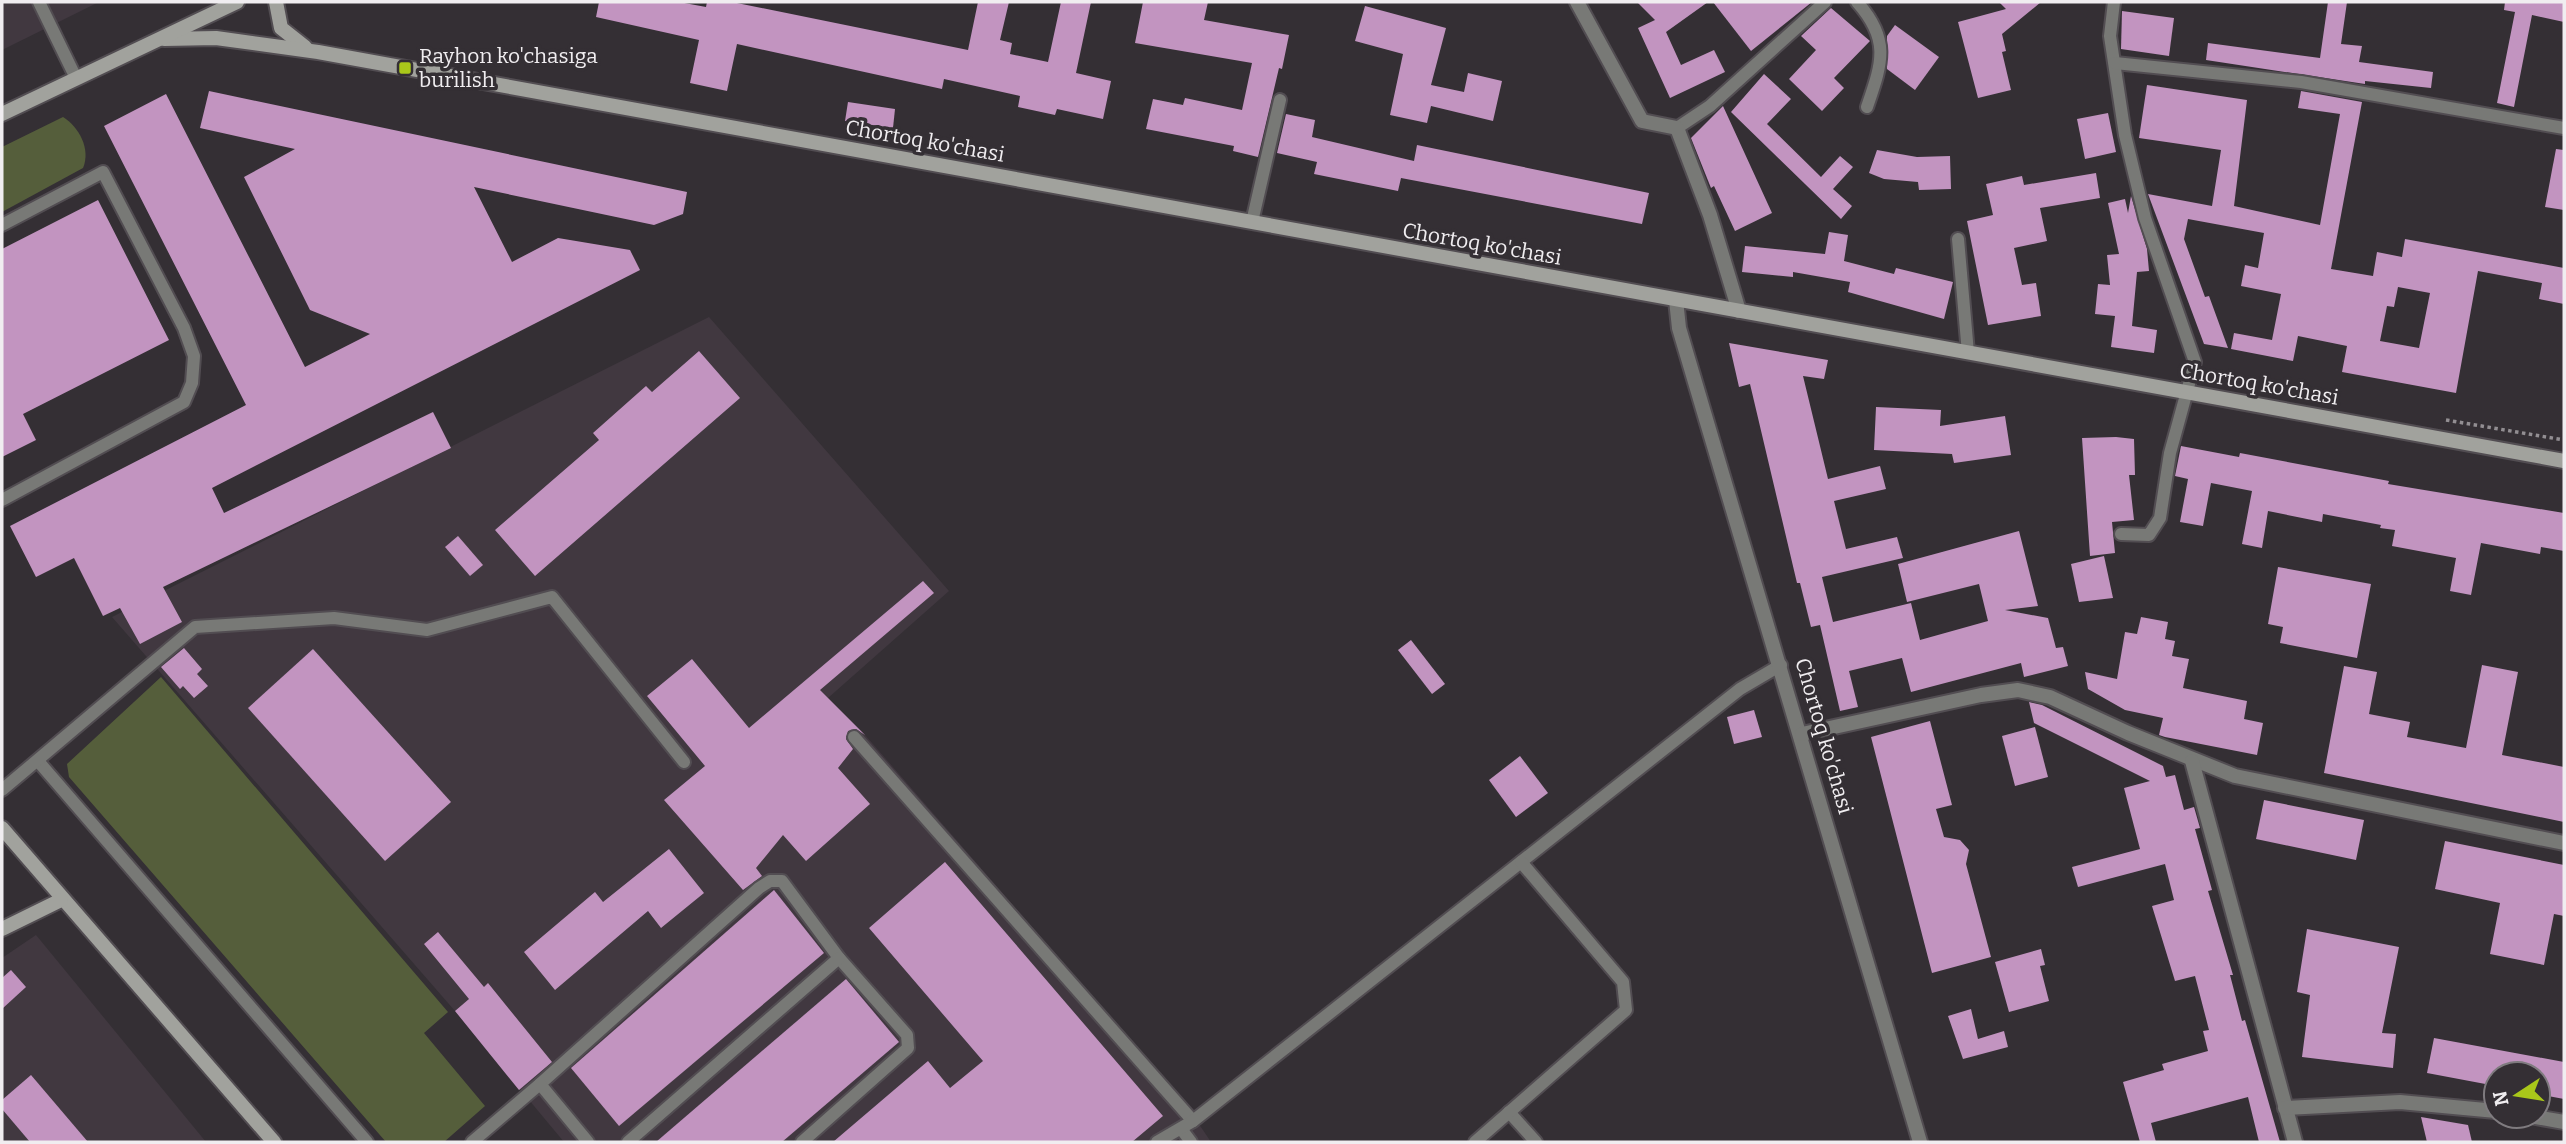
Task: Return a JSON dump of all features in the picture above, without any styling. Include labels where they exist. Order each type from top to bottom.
[{"type":"street","points":[[2,114],[237,2]]},
{"type":"street","points":[[276,2],[276,17],[285,34],[296,43],[318,52]]},
{"type":"street","points":[[1580,3],[1642,121],[1677,128],[1710,215],[1740,311]]},
{"type":"street","name":"Chortoq ko'chasi","points":[[164,39],[216,38],[318,52],[2564,461]]},
{"type":"street","name":"Chortoq ko'chasi","points":[[1676,300],[1679,328],[1802,734],[1920,1142]]},
{"type":"street","points":[[1802,734],[1981,695],[2018,690],[2050,697],[2192,761],[2235,775],[2564,843]]},
{"type":"street","points":[[2192,761],[2295,1142]]},
{"type":"street","points":[[2,828],[61,900],[274,1142]]},
{"type":"street","points":[[2,929],[61,900]]},
{"type":"street","points":[[2285,1108],[2400,1102],[2482,1110]]},
{"type":"lane","points":[[39,2],[76,78]]},
{"type":"lane","points":[[1677,128],[1710,106],[1825,2]]},
{"type":"lane","points":[[1857,2],[1875,22],[1880,44],[1879,72],[1867,107]]},
{"type":"lane","points":[[2114,2],[2110,37],[2124,135],[2145,218],[2194,362],[2160,517],[2150,535],[2121,534]]},
{"type":"lane","points":[[2115,63],[2301,82],[2564,128]]},
{"type":"lane","points":[[1252,222],[1280,100]]},
{"type":"lane","points":[[2,225],[103,172],[184,328],[194,356],[192,383],[184,402],[2,500]]},
{"type":"lane","points":[[1958,239],[1968,353]]},
{"type":"lane","points":[[2,790],[195,627],[334,618],[427,630],[552,597],[684,762]]},
{"type":"lane","points":[[1157,1142],[1182,1130],[1740,689],[1781,665]]},
{"type":"lane","points":[[854,737],[1193,1121]]},
{"type":"lane","points":[[38,761],[367,1142]]},
{"type":"lane","points":[[1475,1142],[1626,1010],[1623,982],[1521,862]]},
{"type":"lane","points":[[472,1142],[770,881],[782,881],[839,958],[907,1035],[908,1048],[802,1142]]},
{"type":"lane","points":[[628,1142],[839,958]]},
{"type":"lane","points":[[540,1084],[589,1142]]},
{"type":"lane","points":[[1509,1112],[1536,1142]]},
{"type":"lane","points":[[1182,1130],[1191,1142]]},
{"type":"shaded area","points":[[2,2],[99,2],[2,50]]},
{"type":"shaded area","points":[[709,317],[949,591],[828,698],[865,735],[1182,1099],[1211,1142],[564,1142],[455,1011],[112,617]]},
{"type":"shaded area","points":[[36,935],[206,1142],[2,1142],[2,958]]},
{"type":"green space","points":[[63,117],[82,139],[86,153],[83,168],[2,212],[2,147]]},
{"type":"green space","points":[[161,677],[448,1012],[424,1033],[485,1106],[444,1142],[386,1142],[69,777],[67,764]]},
{"type":"building","points":[[599,2],[679,2],[706,7],[707,2],[732,2],[968,50],[978,2],[1009,2],[1000,40],[1012,43],[1010,54],[1048,62],[1061,2],[1091,2],[1076,73],[1111,81],[1103,119],[1057,109],[1055,115],[1018,107],[1020,96],[944,79],[942,89],[737,44],[727,91],[690,83],[699,40],[596,17]]},
{"type":"building","points":[[1143,2],[1208,2],[1204,20],[1289,35],[1258,157],[1233,151],[1234,146],[1146,129],[1153,99],[1183,105],[1185,98],[1242,110],[1252,63],[1135,43]]},
{"type":"building","points":[[1637,2],[1708,2],[1666,32],[1681,65],[1714,50],[1725,72],[1670,98],[1638,28],[1655,20]]},
{"type":"building","points":[[1713,2],[1812,2],[1751,51]]},
{"type":"building","points":[[1999,2],[2041,2],[2002,34],[2006,51],[2002,52],[2011,90],[1978,98],[1958,22],[2006,9]]},
{"type":"building","points":[[2328,2],[2347,2],[2341,44],[2362,46],[2359,62],[2433,72],[2431,88],[2365,81],[2365,84],[2206,60],[2208,43],[2320,58]]},
{"type":"building","points":[[2505,2],[2564,2],[2564,22],[2532,15],[2514,107],[2497,103],[2515,12],[2504,10]]},
{"type":"building","points":[[1365,6],[1446,28],[1431,85],[1464,92],[1468,73],[1502,81],[1493,121],[1431,106],[1427,123],[1390,115],[1403,54],[1355,41]]},
{"type":"building","points":[[1831,8],[1870,41],[1834,78],[1844,88],[1822,111],[1789,79],[1816,50],[1801,36]]},
{"type":"building","points":[[2122,11],[2174,18],[2169,56],[2121,49]]},
{"type":"building","points":[[1895,25],[1939,57],[1915,90],[1887,69],[1887,36]]},
{"type":"building","points":[[1764,74],[1791,99],[1767,124],[1821,177],[1840,156],[1853,167],[1833,189],[1852,206],[1841,219],[1731,112]]},
{"type":"building","points":[[2147,85],[2247,100],[2234,206],[2320,225],[2340,114],[2298,108],[2301,91],[2362,102],[2331,269],[2373,276],[2377,252],[2402,257],[2405,239],[2564,268],[2564,304],[2539,299],[2542,283],[2478,271],[2456,393],[2342,372],[2347,346],[2298,336],[2293,361],[2231,349],[2234,333],[2272,340],[2281,294],[2241,286],[2245,265],[2258,268],[2264,233],[2188,219],[2184,239],[2205,297],[2209,296],[2228,348],[2204,344],[2148,194],[2212,206],[2221,150],[2139,138]],"holes":[[[2398,287],[2430,293],[2419,348],[2380,341],[2387,306],[2394,307]]]},
{"type":"building","points":[[209,91],[687,192],[683,214],[654,225],[474,187],[512,262],[558,238],[630,250],[640,270],[212,488],[224,513],[433,412],[451,448],[163,587],[182,622],[140,644],[120,608],[103,616],[74,558],[36,577],[10,526],[246,405],[104,126],[166,94],[305,367],[370,334],[310,310],[244,177],[295,149],[200,128]]},
{"type":"building","points":[[848,102],[895,109],[893,128],[845,121]]},
{"type":"building","points":[[1723,106],[1772,213],[1735,231],[1714,186],[1711,188],[1691,138]]},
{"type":"building","points":[[2108,113],[2116,152],[2085,159],[2077,119]]},
{"type":"building","points":[[1286,114],[1315,120],[1312,137],[1414,161],[1417,145],[1649,193],[1642,224],[1401,178],[1398,191],[1314,174],[1317,162],[1277,153]]},
{"type":"building","points":[[2556,149],[2564,150],[2564,210],[2545,207]]},
{"type":"building","points":[[1877,150],[1917,157],[1950,156],[1951,189],[1919,190],[1918,182],[1884,179],[1869,173]]},
{"type":"building","points":[[2096,173],[2100,198],[2040,208],[2047,241],[2014,248],[2022,285],[2036,283],[2041,316],[1988,325],[1967,221],[1993,215],[1986,184],[2022,176],[2024,185]]},
{"type":"building","points":[[2131,196],[2147,249],[2149,271],[2137,272],[2132,326],[2157,330],[2154,353],[2111,347],[2115,316],[2095,314],[2098,284],[2110,285],[2107,255],[2119,254],[2108,203],[2125,199],[2128,213]]},
{"type":"building","points":[[98,200],[169,340],[23,414],[36,440],[2,457],[2,249]]},
{"type":"building","points":[[1829,232],[1848,235],[1844,261],[1894,274],[1896,268],[1953,282],[1944,319],[1848,292],[1850,282],[1793,272],[1793,277],[1742,272],[1745,246],[1825,254]]},
{"type":"building","points":[[1729,343],[1828,360],[1824,379],[1803,376],[1828,479],[1880,466],[1886,489],[1834,501],[1846,549],[1897,537],[1903,558],[1822,577],[1833,622],[1911,603],[1920,640],[1988,621],[1979,584],[1907,602],[1898,564],[2019,531],[2038,606],[2005,610],[2048,618],[2056,648],[2063,647],[2068,666],[2024,677],[2021,663],[1911,692],[1902,658],[1849,671],[1858,707],[1840,711],[1820,625],[1811,627],[1800,583],[1797,583],[1750,384],[1739,387]]},
{"type":"building","points":[[699,351],[740,398],[535,576],[495,530],[599,440],[593,433],[646,386],[652,392]]},
{"type":"building","points":[[1876,407],[1941,410],[1940,426],[2005,416],[2011,455],[1954,463],[1952,454],[1874,450]]},
{"type":"building","points":[[2082,438],[2134,439],[2135,475],[2129,475],[2134,520],[2112,522],[2115,553],[2090,556]]},
{"type":"building","points":[[2181,446],[2239,457],[2240,453],[2389,481],[2388,484],[2564,513],[2564,551],[2541,547],[2540,554],[2481,543],[2471,595],[2450,591],[2456,558],[2392,546],[2395,530],[2380,528],[2381,525],[2323,514],[2322,522],[2268,511],[2262,548],[2242,544],[2252,491],[2211,483],[2203,526],[2180,522],[2188,479],[2175,476]]},
{"type":"building","points":[[458,536],[483,565],[470,576],[445,547]]},
{"type":"building","points":[[2104,556],[2113,598],[2079,602],[2071,564]]},
{"type":"building","points":[[2278,567],[2371,584],[2357,658],[2280,643],[2283,627],[2268,624]]},
{"type":"building","points":[[923,581],[934,593],[820,690],[865,735],[856,729],[848,731],[846,739],[853,749],[838,768],[870,804],[806,861],[783,835],[756,868],[762,876],[743,890],[664,800],[705,766],[647,696],[692,659],[749,728]]},
{"type":"building","points":[[2141,617],[2168,622],[2165,639],[2175,641],[2172,656],[2189,659],[2183,688],[2247,701],[2244,719],[2263,723],[2257,755],[2159,735],[2163,718],[2125,710],[2088,689],[2085,672],[2117,679],[2125,632],[2137,634]]},
{"type":"building","points":[[1411,640],[1445,684],[1432,694],[1398,650]]},
{"type":"building","points":[[184,648],[202,669],[197,674],[208,686],[194,698],[183,686],[180,689],[161,667]]},
{"type":"building","points":[[313,649],[451,802],[385,861],[248,708]]},
{"type":"building","points":[[2482,665],[2518,672],[2502,755],[2564,767],[2564,822],[2324,773],[2344,666],[2377,672],[2369,714],[2410,722],[2407,737],[2466,748]]},
{"type":"building","points":[[2029,702],[2042,705],[2163,766],[2166,777],[2175,775],[2184,810],[2194,807],[2200,828],[2195,829],[2212,890],[2208,891],[2233,975],[2230,975],[2242,1021],[2245,1020],[2280,1142],[2259,1142],[2248,1097],[2151,1123],[2156,1142],[2140,1142],[2123,1082],[2164,1070],[2162,1064],[2208,1051],[2203,1031],[2209,1030],[2195,976],[2175,981],[2152,906],[2174,900],[2165,864],[2078,887],[2072,867],[2140,849],[2124,788],[2150,781],[2034,723]]},
{"type":"building","points":[[1754,710],[1762,737],[1734,744],[1727,717]]},
{"type":"building","points":[[1930,721],[1952,805],[1936,809],[1944,837],[1960,840],[1969,850],[1966,864],[1991,957],[1932,973],[1871,737]]},
{"type":"building","points":[[2035,727],[2048,777],[2015,786],[2002,736]]},
{"type":"building","points":[[1520,756],[1548,793],[1516,817],[1489,780]]},
{"type":"building","points":[[2264,800],[2364,820],[2356,860],[2256,839]]},
{"type":"building","points":[[2445,841],[2564,865],[2564,916],[2554,914],[2544,965],[2490,954],[2500,903],[2435,889]]},
{"type":"building","points":[[669,849],[704,893],[661,928],[648,911],[555,990],[524,952],[595,892],[603,902]]},
{"type":"building","points":[[945,862],[1163,1116],[1132,1142],[833,1142],[928,1061],[950,1088],[983,1061],[869,928]]},
{"type":"building","points":[[774,890],[824,953],[619,1126],[571,1068]]},
{"type":"building","points":[[2307,929],[2399,947],[2382,1033],[2396,1034],[2393,1068],[2302,1057],[2310,995],[2297,992]]},
{"type":"building","points":[[438,932],[484,987],[488,983],[552,1062],[519,1090],[455,1011],[469,999],[424,944]]},
{"type":"building","points":[[2041,949],[2045,965],[2040,966],[2049,1001],[2009,1012],[1995,962]]},
{"type":"building","points":[[11,970],[26,987],[2,1009],[2,978]]},
{"type":"building","points":[[846,979],[899,1042],[782,1142],[656,1142]]},
{"type":"building","points":[[1971,1009],[1978,1039],[2004,1031],[2008,1047],[1963,1059],[1948,1016]]},
{"type":"building","points":[[2434,1038],[2564,1062],[2564,1099],[2552,1097],[2552,1060],[2482,1060],[2482,1083],[2427,1073]]},
{"type":"building","points":[[31,1075],[88,1142],[30,1142],[2,1109],[2,1100]]},
{"type":"building","points":[[2421,1117],[2468,1125],[2472,1142],[2427,1142]]},
{"type":"place","name":"Rayhon ko'chasiga burilish","points":[[405,68]]}]
